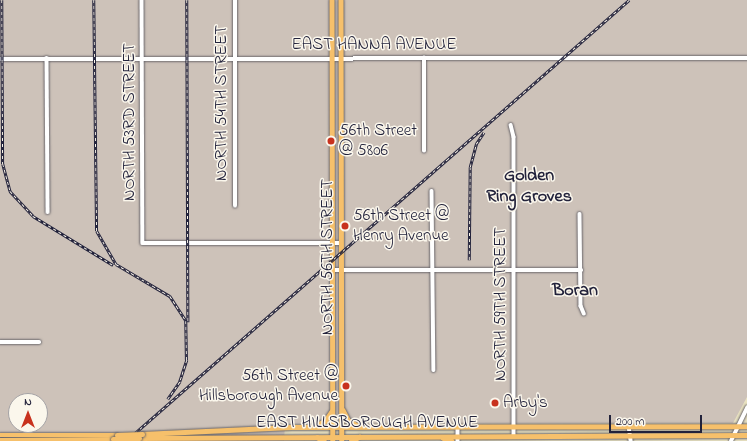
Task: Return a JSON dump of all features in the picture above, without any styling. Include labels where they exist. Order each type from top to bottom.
[{"type":"main road","name":"NORTH 56TH STREET","points":[[332,0],[333,438]]},
{"type":"main road","name":"NORTH 56TH STREET","points":[[341,0],[342,438]]},
{"type":"main road","points":[[332,150],[341,150]]},
{"type":"main road","points":[[314,427],[325,421],[332,408]]},
{"type":"main road","points":[[342,408],[348,420],[361,427]]},
{"type":"main road","name":"EAST HILLSBOROUGH AVENUE","points":[[0,440],[140,436],[314,427],[747,426]]},
{"type":"main road","name":"EAST HILLSBOROUGH AVENUE","points":[[0,435],[115,437]]},
{"type":"main road","name":"EAST HILLSBOROUGH AVENUE","points":[[140,436],[313,436],[333,438],[362,436],[430,436],[456,439],[477,435],[514,435],[629,439],[747,435]]},
{"type":"main road","points":[[313,436],[324,441]]},
{"type":"main road","points":[[351,441],[362,436]]},
{"type":"street","name":"NORTH 53RD STREET","points":[[142,0],[143,243],[332,243]]},
{"type":"street","name":"NORTH 54TH STREET","points":[[235,0],[235,206]]},
{"type":"street","points":[[47,58],[48,212]]},
{"type":"street","points":[[424,58],[424,151]]},
{"type":"street","name":"EAST HANNA AVENUE","points":[[0,59],[747,58]]},
{"type":"street","name":"NORTH 59TH STREET","points":[[511,125],[514,137],[514,435]]},
{"type":"street","points":[[432,191],[434,370]]},
{"type":"street","points":[[580,214],[581,270],[584,313]]},
{"type":"street","points":[[332,243],[341,243]]},
{"type":"street","points":[[333,270],[581,270]]},
{"type":"street","points":[[0,342],[39,342]]},
{"type":"street","points":[[731,441],[747,411]]},
{"type":"street","points":[[629,426],[629,439]]},
{"type":"street","points":[[456,427],[456,439]]},
{"type":"shaded area","points":[[0,0],[747,0],[747,397],[733,423],[285,424],[284,441],[0,441]]},
{"type":"railway","points":[[2,0],[3,164],[10,191],[33,216],[113,265]]},
{"type":"railway","points":[[94,0],[97,231],[116,264],[170,296],[186,321],[187,360],[180,382],[168,399]]},
{"type":"railway","points":[[187,0],[188,322]]},
{"type":"railway","points":[[126,441],[629,0]]},
{"type":"railway","points":[[469,260],[470,167],[476,144],[484,132]]},
{"type":"place","name":"56th Street @ 5806","points":[[331,141]]},
{"type":"place","name":"56th Street @ Henry Avenue","points":[[345,226]]},
{"type":"place","name":"56th Street @ Hillsborough Avenue","points":[[346,386]]},
{"type":"place","name":"Arby's","points":[[495,403]]},
{"type":"district","name":"Golden Ring Groves","points":[[529,187]]},
{"type":"district","name":"Boran","points":[[575,291]]}]
